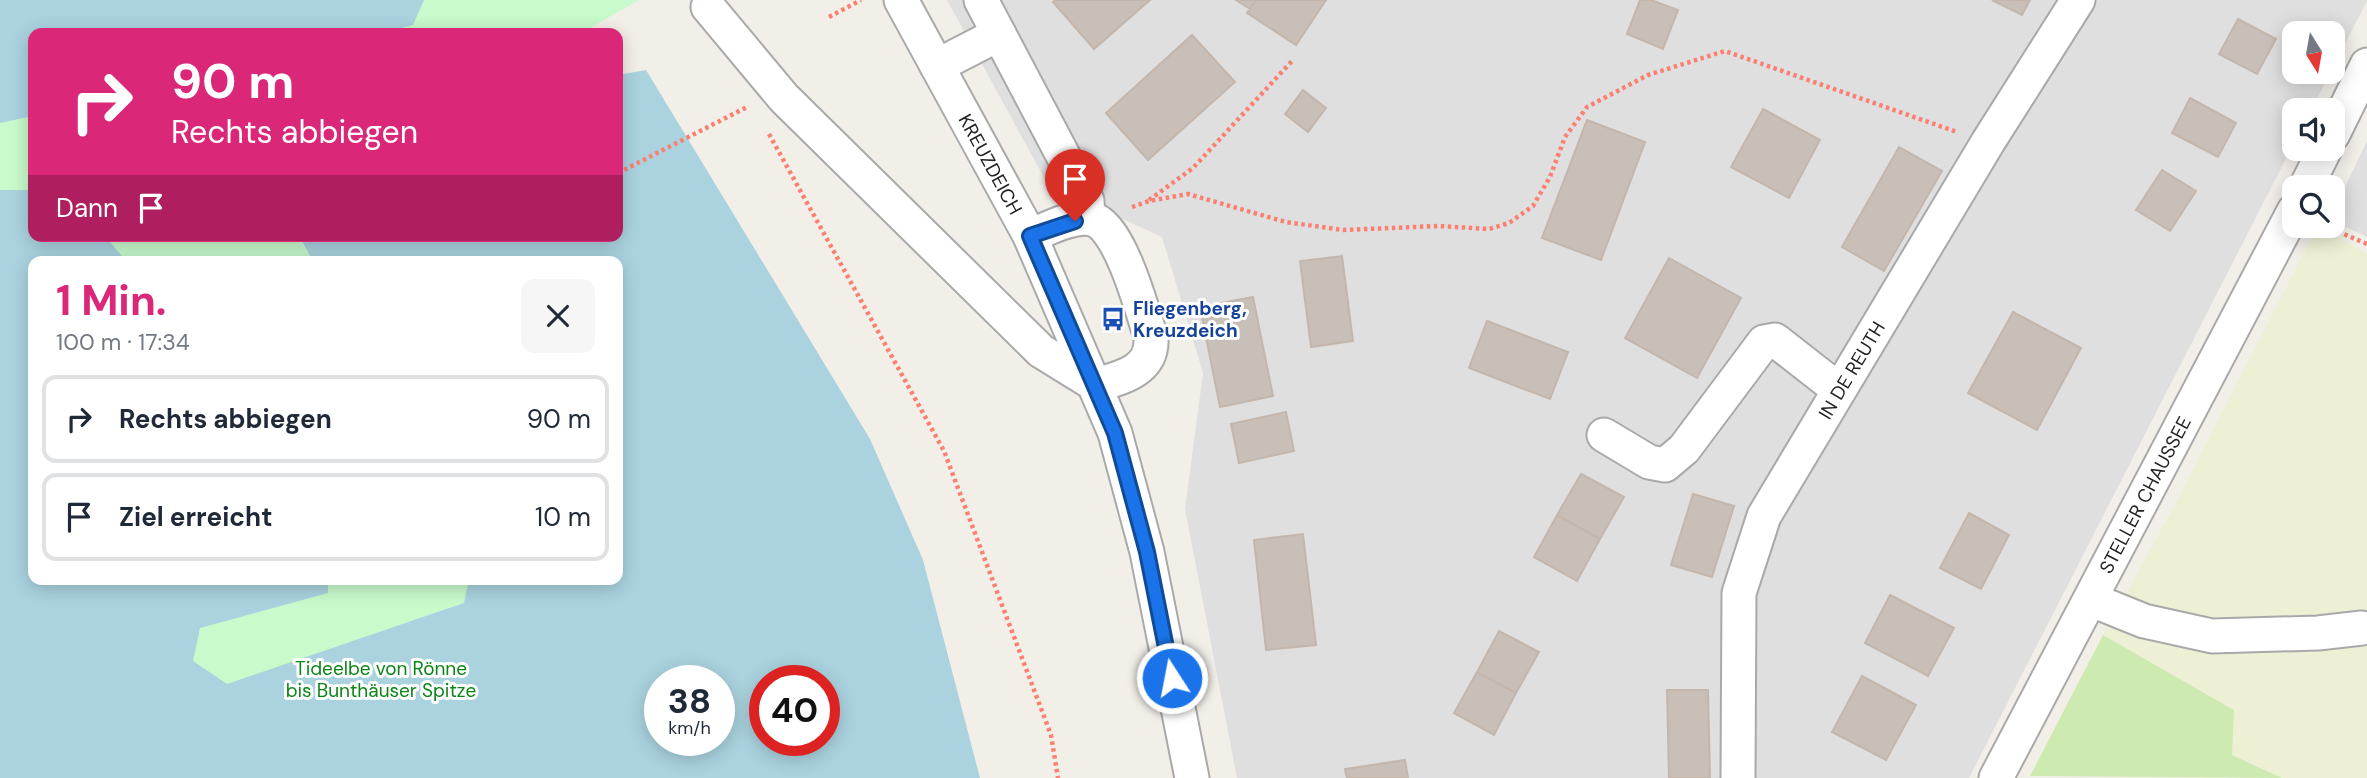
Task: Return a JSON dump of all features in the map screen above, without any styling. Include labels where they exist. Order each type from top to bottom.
[{"type":"street","name":"KREUZDEICH","points":[[901,0],[1030,236],[1115,433],[1147,552],[1192,778]]},
{"type":"street","name":"IN DE REUTH","points":[[1738,778],[1739,593],[1764,516],[1987,142],[2078,0]]},
{"type":"street","points":[[708,7],[784,99],[1041,351],[1096,385],[1131,375],[1147,359],[1152,346],[1132,280],[1111,235],[1093,219],[1087,201],[995,13],[937,66]]},
{"type":"street","points":[[2345,110],[2367,65]]},
{"type":"street","points":[[1030,236],[1061,224],[1093,219]]},
{"type":"street","name":"STELLER CHAUSSEE","points":[[1996,778],[2092,600],[2282,234]]},
{"type":"street","points":[[1604,435],[1649,463],[1665,465],[1684,449],[1764,342],[1776,340],[1839,390]]},
{"type":"street","points":[[2092,600],[2144,621],[2211,636],[2318,633],[2362,628]]},
{"type":"path","points":[[829,17],[861,0]]},
{"type":"path","points":[[1093,219],[1149,201],[1188,194],[1286,222],[1343,230],[1438,226],[1489,229],[1510,223],[1533,206],[1550,177],[1565,138],[1587,107],[1648,75],[1725,51],[1987,142]]},
{"type":"path","points":[[1149,201],[1193,168],[1292,61]]},
{"type":"path","points":[[623,170],[752,104]]},
{"type":"path","points":[[766,128],[944,451],[1051,735],[1058,778]]},
{"type":"path","points":[[2345,235],[2367,244]]},
{"type":"shaded area","points":[[947,0],[2367,0],[2345,44],[2345,21],[2282,21],[2282,84],[2325,84],[2317,98],[2282,98],[2282,161],[2285,161],[1969,778],[1237,778],[1185,509],[1203,373],[1162,237],[1048,185]]},
{"type":"shaded area","points":[[2367,141],[2367,237],[2345,227],[2345,187]]},
{"type":"green space","points":[[0,0],[639,0],[590,28],[28,28],[28,242],[302,242],[310,256],[28,256],[28,585],[468,585],[465,603],[0,778]]},
{"type":"green space","points":[[2311,238],[2338,238],[2367,253],[2367,778],[2282,778],[2232,755],[2234,710],[2103,635],[2171,512]]},
{"type":"green space","points":[[2103,635],[2234,710],[2232,755],[2282,778],[2030,776]]},
{"type":"water","points":[[0,0],[424,0],[413,25],[402,28],[28,28],[28,117],[0,123]]},
{"type":"water","points":[[646,70],[870,439],[923,560],[980,778],[0,778],[0,190],[28,190],[28,242],[110,242],[122,256],[28,256],[28,585],[328,585],[328,593],[200,628],[193,661],[227,684],[464,603],[468,585],[623,585],[623,256],[310,256],[302,242],[623,242],[623,74]]},
{"type":"building","points":[[1150,0],[1094,49],[1053,2]]},
{"type":"building","points":[[1236,0],[1256,0],[1250,9]]},
{"type":"building","points":[[1256,0],[1326,0],[1296,45],[1247,13]]},
{"type":"building","points":[[1640,0],[1651,0],[1678,10],[1663,49],[1627,34]]},
{"type":"building","points":[[1992,0],[2030,0],[2022,15]]},
{"type":"building","points":[[2238,19],[2276,39],[2257,74],[2219,54]]},
{"type":"building","points":[[1192,35],[1235,82],[1148,160],[1106,113]]},
{"type":"building","points":[[1303,90],[1326,108],[1308,132],[1285,114]]},
{"type":"building","points":[[2190,98],[2236,123],[2218,157],[2172,133]]},
{"type":"building","points":[[1763,109],[1820,140],[1789,198],[1731,167]]},
{"type":"building","points":[[1587,120],[1645,142],[1601,260],[1542,238]]},
{"type":"building","points":[[1899,147],[1942,171],[1884,271],[1842,247]]},
{"type":"building","points":[[2162,170],[2196,191],[2170,231],[2136,210]]},
{"type":"building","points":[[1342,256],[1353,341],[1311,347],[1300,261]]},
{"type":"building","points":[[1669,258],[1741,298],[1697,378],[1625,338]]},
{"type":"building","points":[[1253,297],[1273,396],[1220,407],[1200,307]]},
{"type":"building","points":[[2013,312],[2081,348],[2037,430],[1968,393]]},
{"type":"building","points":[[1487,321],[1568,352],[1550,399],[1469,368]]},
{"type":"building","points":[[1286,412],[1294,451],[1239,463],[1231,424]]},
{"type":"building","points":[[1581,474],[1624,497],[1600,539],[1557,515]]},
{"type":"building","points":[[1693,494],[1734,506],[1712,577],[1671,565]]},
{"type":"building","points":[[1969,513],[2009,535],[1981,589],[1940,568]]},
{"type":"building","points":[[1557,515],[1600,539],[1577,581],[1534,557]]},
{"type":"building","points":[[1303,534],[1316,645],[1266,650],[1254,540]]},
{"type":"building","points":[[1890,595],[1954,628],[1928,676],[1865,643]]},
{"type":"building","points":[[1499,631],[1539,652],[1516,693],[1477,672]]},
{"type":"building","points":[[1477,672],[1516,693],[1494,735],[1454,713]]},
{"type":"building","points":[[1862,676],[1916,705],[1886,760],[1832,732]]},
{"type":"building","points":[[1667,690],[1708,690],[1710,778],[1669,778]]},
{"type":"building","points":[[1405,760],[1408,778],[1347,778],[1345,769]]},
{"type":"place","name":"Fliegenberg, Kreuzdeich","points":[[1113,319]]},
{"type":"route","points":[[1075,221],[1030,236],[1115,433],[1147,552],[1172,678]]},
{"type":"park label","name":"Tideelbe von Rönne bis Bunthäuser Spitze","points":[[381,679]]}]
